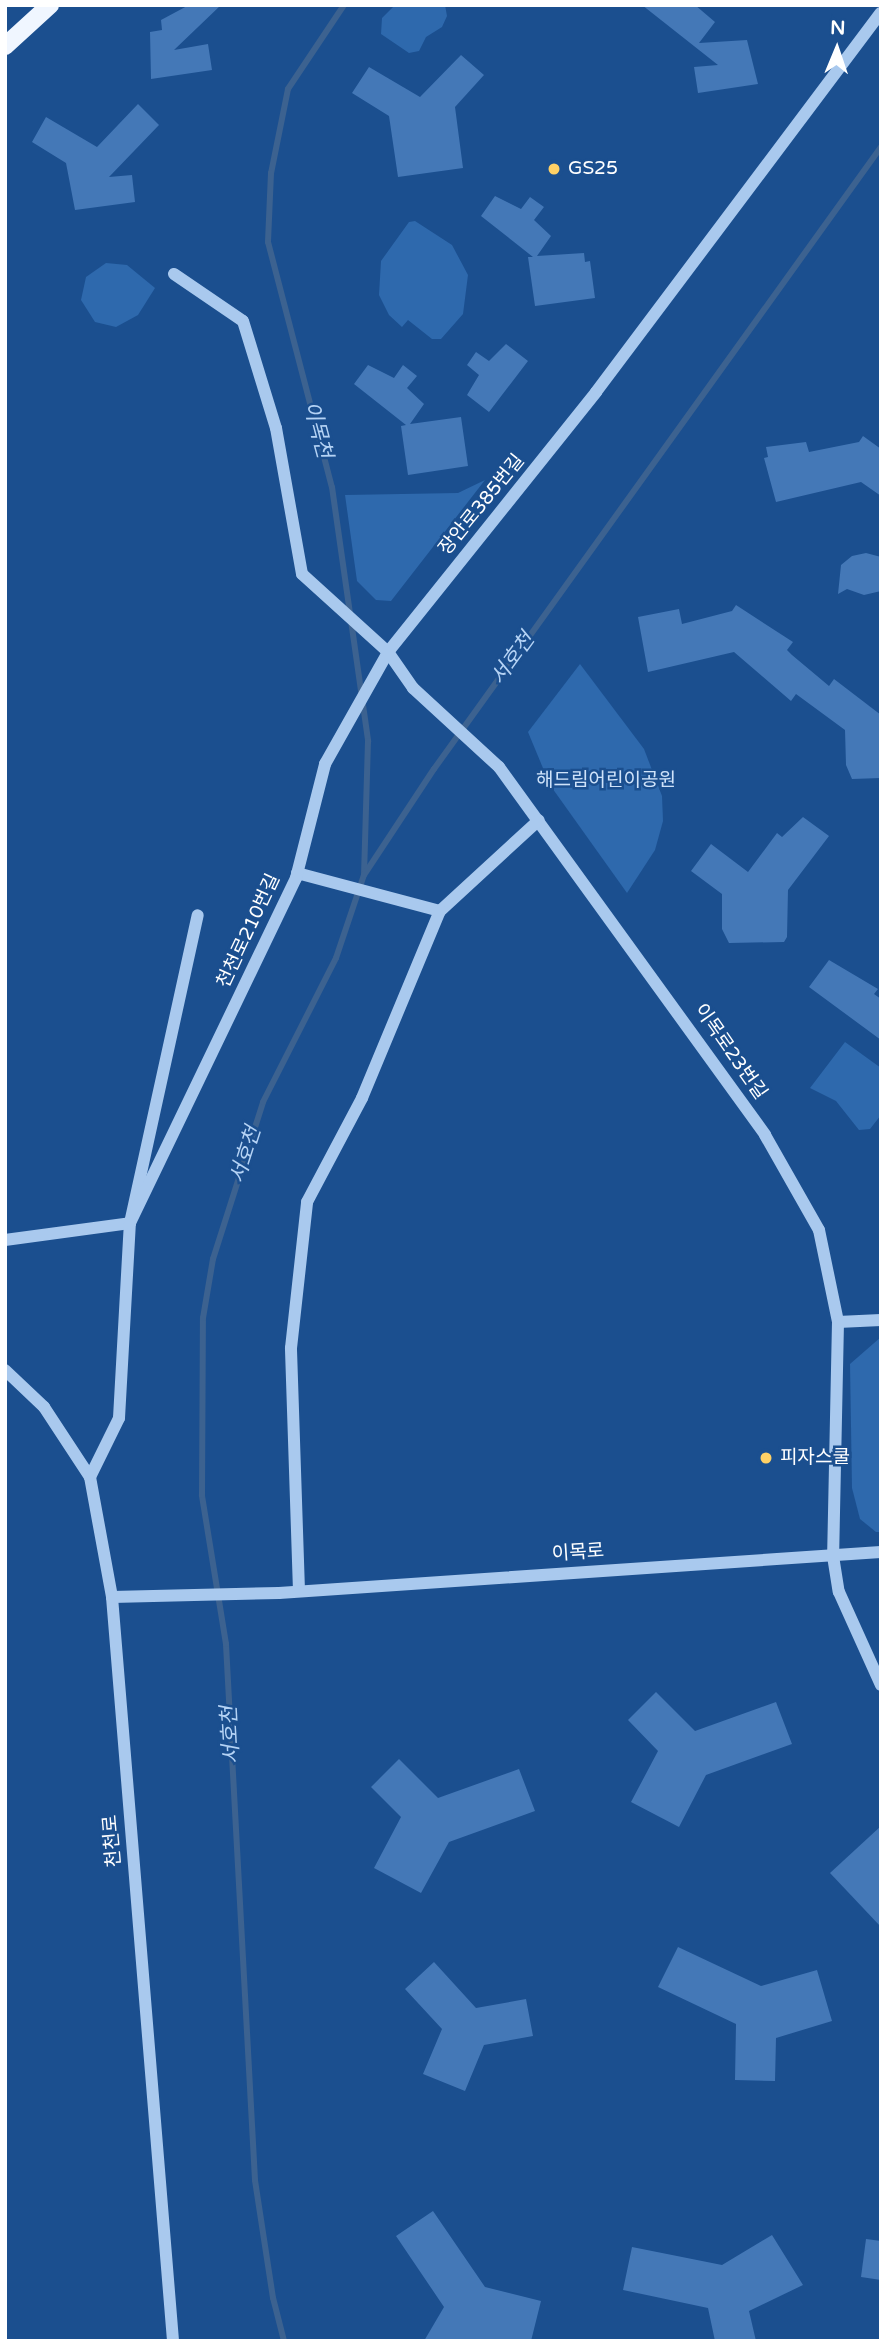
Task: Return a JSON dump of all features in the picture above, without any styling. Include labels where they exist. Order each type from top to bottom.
[{"type":"main road","points":[[5,46],[50,5]]},
{"type":"street","name":"장안로385번길","points":[[388,652],[596,392],[881,13]]},
{"type":"street","points":[[174,274],[243,321],[276,428],[302,574],[388,652]]},
{"type":"street","name":"천천로210번길","points":[[130,1223],[301,874],[325,764],[388,652]]},
{"type":"street","name":"이목로23번길","points":[[388,652],[424,697],[499,768],[539,820],[765,1135],[819,1230],[838,1322],[833,1556],[839,1592],[881,1685]]},
{"type":"street","points":[[299,1591],[292,1348],[307,1202],[362,1098],[440,911],[539,820]]},
{"type":"street","points":[[301,874],[440,911]]},
{"type":"street","name":"천천로210번길","points":[[90,1477],[119,1418],[130,1223],[198,915]]},
{"type":"street","points":[[5,1240],[130,1223]]},
{"type":"street","points":[[838,1322],[881,1320]]},
{"type":"street","name":"천천로","points":[[5,1370],[44,1407],[90,1477],[112,1597],[173,2341]]},
{"type":"street","name":"이목로","points":[[112,1597],[299,1591],[881,1552]]},
{"type":"green space","points":[[395,5],[445,5],[447,16],[442,27],[426,37],[419,51],[409,53],[381,34],[382,18]]},
{"type":"green space","points":[[415,221],[452,245],[468,275],[463,314],[441,339],[432,339],[408,320],[402,327],[389,315],[379,295],[381,261],[409,222]]},
{"type":"green space","points":[[106,263],[127,265],[155,288],[138,315],[116,327],[95,322],[81,300],[86,277]]},
{"type":"green space","points":[[485,480],[391,601],[376,600],[357,581],[345,495],[458,493]]},
{"type":"green space","name":"해드림어린이공원","points":[[580,664],[644,749],[662,796],[663,821],[655,850],[627,893],[550,785],[528,732]]},
{"type":"green space","points":[[845,1042],[881,1068],[881,1115],[870,1129],[859,1130],[836,1101],[810,1088]]},
{"type":"green space","points":[[881,1337],[881,1532],[876,1532],[860,1519],[852,1488],[850,1364]]},
{"type":"building","points":[[189,5],[221,5],[174,50],[208,44],[212,70],[151,79],[150,32],[162,30],[161,20]]},
{"type":"building","points":[[642,5],[695,5],[715,22],[699,43],[747,40],[758,84],[698,93],[694,67],[718,65]]},
{"type":"building","points":[[461,55],[484,75],[455,107],[463,168],[398,177],[389,116],[352,93],[369,67],[420,97]]},
{"type":"building","points":[[138,104],[159,125],[109,177],[132,175],[135,202],[75,210],[66,163],[32,142],[46,117],[97,147]]},
{"type":"building","points":[[495,196],[521,209],[530,197],[544,207],[534,220],[551,236],[537,256],[584,253],[585,262],[590,261],[595,298],[535,306],[528,257],[533,257],[481,216]]},
{"type":"building","points":[[506,344],[528,361],[489,412],[467,395],[479,375],[467,365],[476,352],[489,361]]},
{"type":"building","points":[[368,365],[394,378],[403,365],[417,376],[407,388],[424,404],[410,424],[461,417],[468,466],[408,475],[401,426],[406,425],[354,384]]},
{"type":"building","points":[[863,436],[881,449],[881,496],[861,482],[776,502],[764,458],[768,457],[766,447],[806,442],[809,452],[859,442]]},
{"type":"building","points":[[866,553],[881,557],[881,591],[864,595],[847,589],[838,594],[841,565],[852,556]]},
{"type":"building","points":[[736,605],[793,642],[787,650],[829,686],[834,679],[881,715],[881,778],[852,779],[846,765],[845,730],[796,694],[791,701],[734,652],[648,672],[638,617],[679,609],[682,624],[732,611]]},
{"type":"building","points":[[803,817],[829,836],[788,890],[787,937],[784,942],[729,943],[722,929],[722,894],[691,871],[711,844],[748,872],[777,833],[782,837]]},
{"type":"building","points":[[829,960],[878,989],[874,994],[881,999],[881,1040],[809,987]]},
{"type":"building","points":[[656,1692],[695,1731],[776,1702],[792,1744],[706,1775],[679,1827],[631,1802],[658,1751],[628,1720]]},
{"type":"building","points":[[399,1759],[438,1798],[519,1769],[535,1811],[449,1842],[421,1893],[374,1868],[401,1817],[371,1787]]},
{"type":"building","points":[[881,1826],[881,1927],[830,1873]]},
{"type":"building","points":[[678,1947],[761,1986],[817,1970],[832,2021],[776,2038],[775,2081],[735,2080],[736,2024],[658,1987]]},
{"type":"building","points":[[434,1962],[476,2008],[526,1999],[533,2036],[484,2045],[465,2091],[423,2074],[442,2029],[405,1989]]},
{"type":"building","points":[[433,2211],[485,2287],[541,2301],[531,2341],[424,2341],[444,2307],[396,2236]]},
{"type":"building","points":[[772,2235],[803,2285],[749,2311],[756,2341],[715,2341],[708,2308],[623,2290],[632,2247],[722,2265]]},
{"type":"building","points":[[866,2239],[881,2241],[881,2280],[861,2277]]},
{"type":"waterway","name":"이목천","points":[[344,5],[288,89],[271,173],[268,242],[332,487],[368,741],[364,873]]},
{"type":"waterway","name":"서호천","points":[[284,2341],[273,2298],[255,2180],[226,1644],[202,1495],[203,1318],[213,1259],[263,1102],[336,958],[364,875],[434,769],[881,147]]},
{"type":"place","name":"GS25","points":[[554,169]]},
{"type":"place","name":"피자스쿨","points":[[766,1458]]}]
